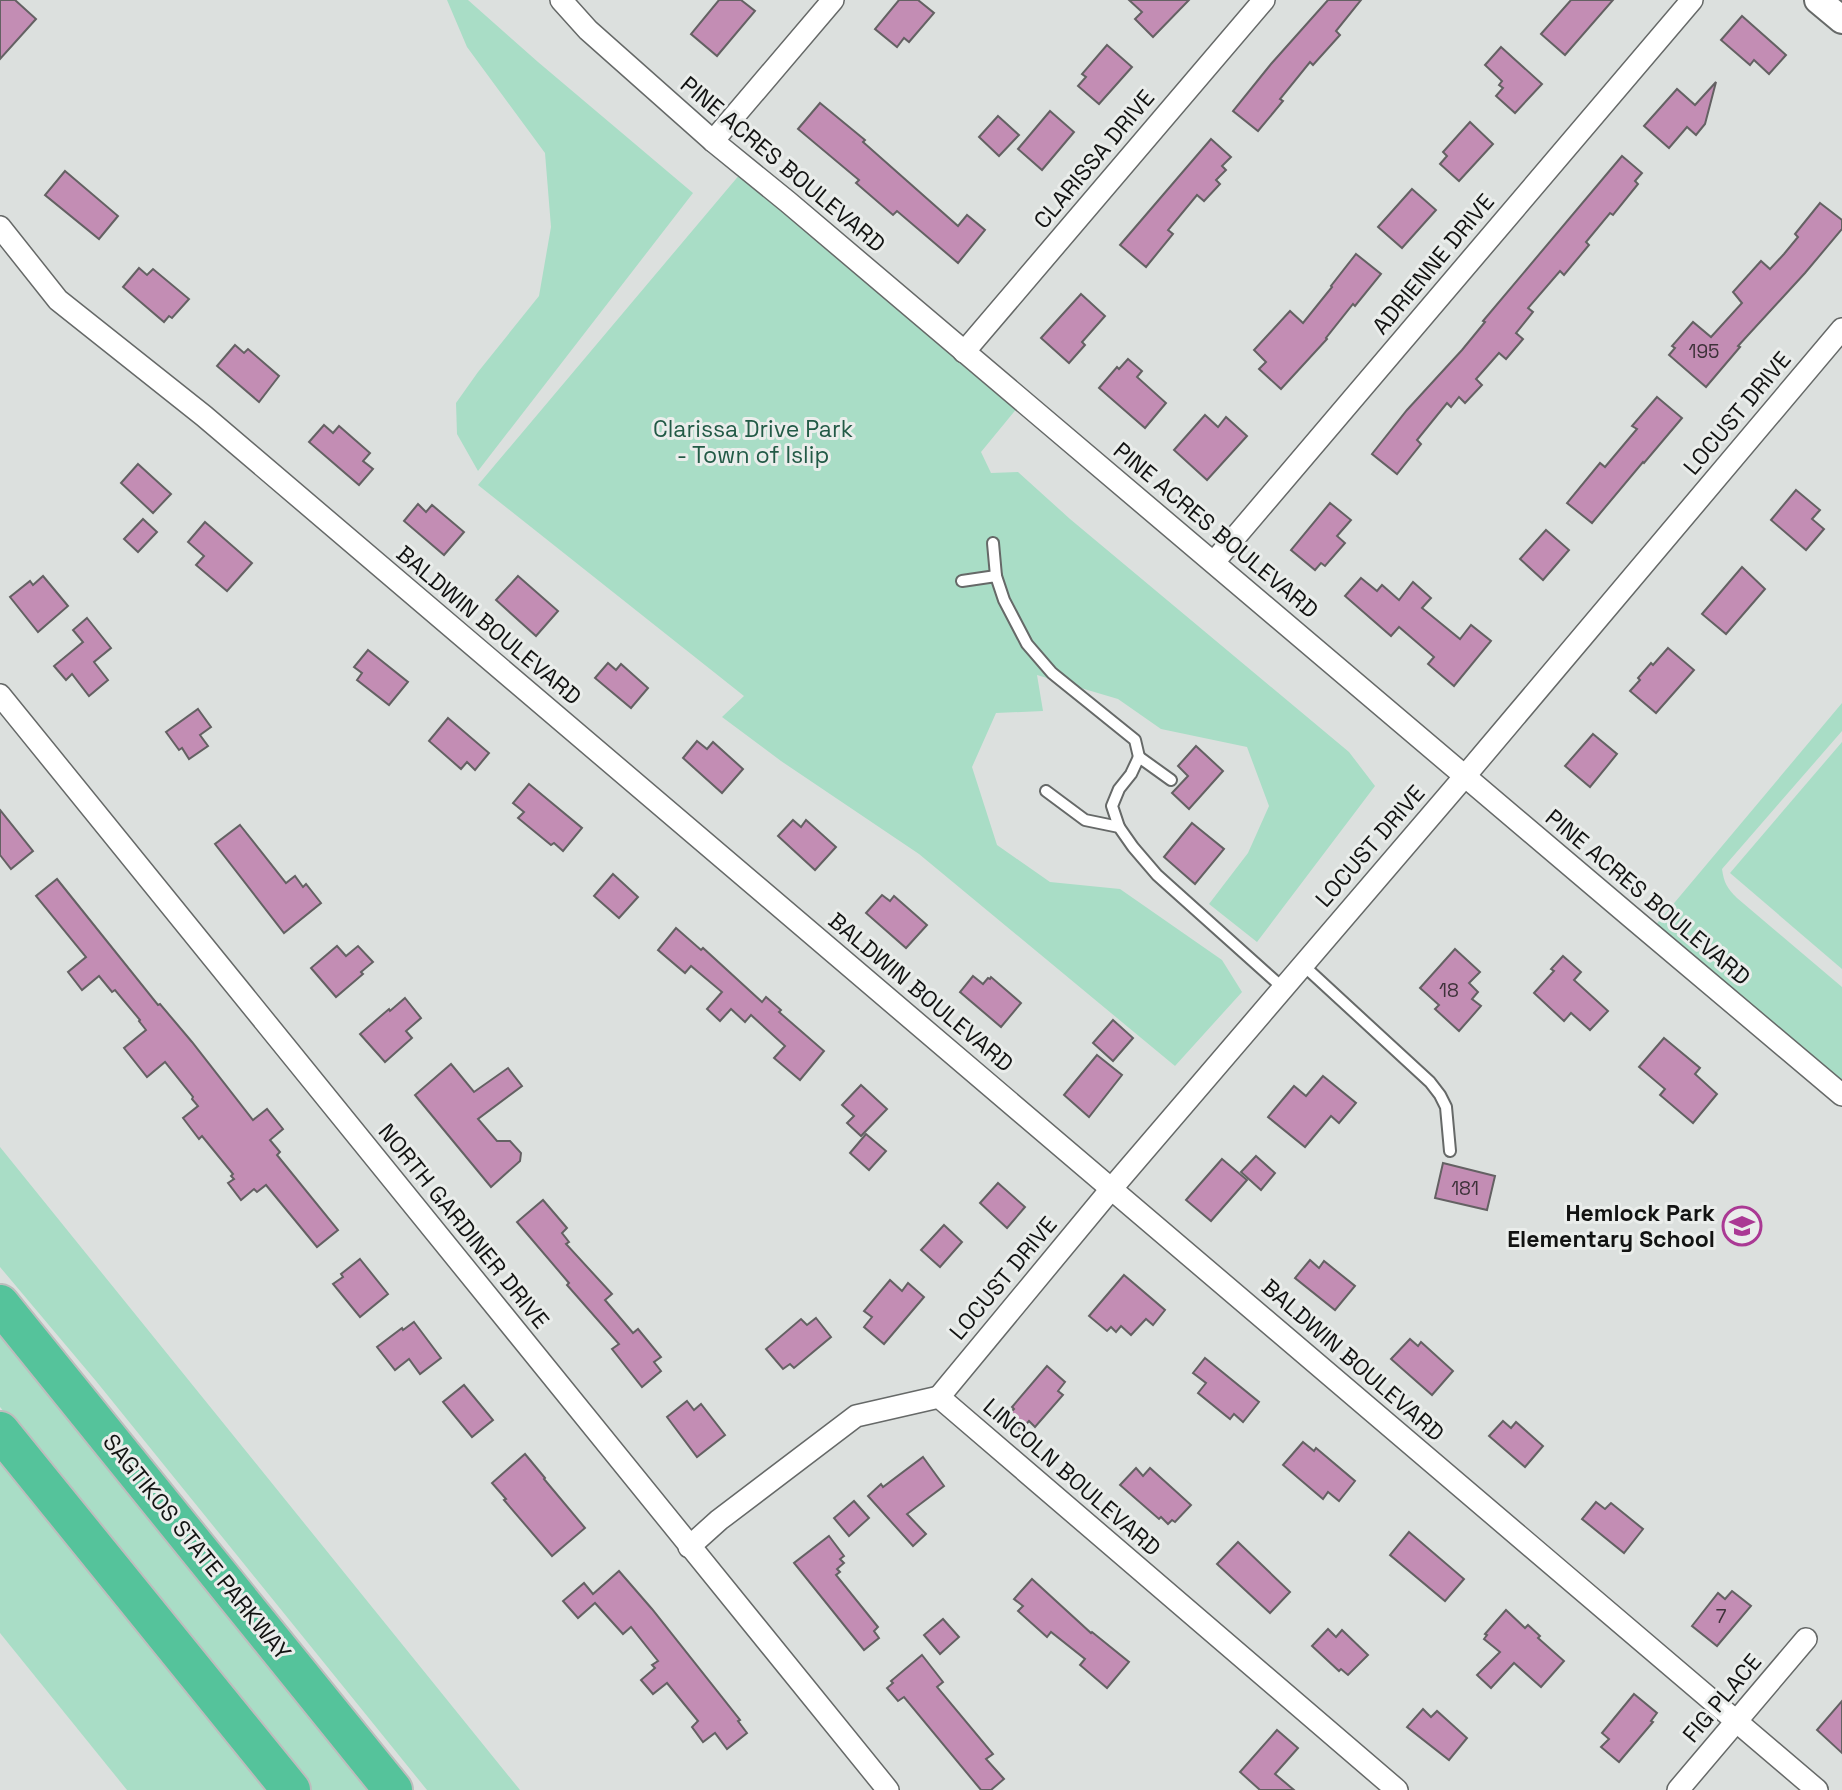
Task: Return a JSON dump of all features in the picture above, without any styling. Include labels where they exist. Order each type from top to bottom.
[{"type":"highway","name":"SAGTIKOS STATE PARKWAY","points":[[0,1304],[393,1790]]},
{"type":"highway","points":[[0,1431],[291,1790]]},
{"type":"street","name":"PINE ACRES BOULEVARD","points":[[561,0],[588,30],[713,141],[1842,1095]]},
{"type":"street","points":[[713,141],[833,0]]},
{"type":"street","name":"CLARISSA DRIVE","points":[[964,352],[1264,0]]},
{"type":"street","name":"ADRIENNE DRIVE","points":[[1214,562],[1692,0]]},
{"type":"street","points":[[1818,0],[1842,20]]},
{"type":"street","name":"BALDWIN BOULEVARD","points":[[0,227],[58,300],[204,416],[1818,1790]]},
{"type":"street","name":"LOCUST DRIVE","points":[[939,1397],[1112,1188],[1465,776],[1842,328]]},
{"type":"street","name":"NORTH GARDINER DRIVE","points":[[0,695],[888,1790]]},
{"type":"street","points":[[689,1547],[719,1520],[856,1416],[939,1397]]},
{"type":"street","name":"LINCOLN BOULEVARD","points":[[939,1397],[1397,1790]]},
{"type":"street","name":"FIG PLACE","points":[[1678,1790],[1806,1639]]},
{"type":"lane","points":[[993,542],[996,576],[1004,600],[1027,644],[1052,674],[1135,740],[1139,757],[1171,780]]},
{"type":"lane","points":[[962,582],[996,576]]},
{"type":"lane","points":[[1139,757],[1112,806],[1119,827],[1157,875],[1283,988]]},
{"type":"lane","points":[[1046,791],[1085,820],[1119,827]]},
{"type":"lane","points":[[1303,965],[1430,1082],[1446,1107],[1450,1151]]},
{"type":"green space","points":[[447,0],[468,0],[693,193],[478,471],[457,434],[456,403],[539,296],[551,227],[545,153],[467,47]]},
{"type":"green space","name":"Clarissa Drive Park - Town of Islip","points":[[746,167],[1023,401],[981,452],[991,473],[1018,472],[1070,519],[1349,752],[1375,786],[1257,942],[1209,904],[1248,853],[1269,806],[1247,747],[1161,729],[1118,699],[1037,675],[1043,711],[996,713],[972,767],[997,845],[1050,882],[1120,889],[1222,960],[1242,992],[1175,1066],[919,854],[781,761],[722,717],[744,696],[478,485]]},
{"type":"green space","points":[[1842,703],[1842,731],[1722,869],[1726,885],[1737,898],[1842,987],[1842,1096],[1649,933]]},
{"type":"green space","points":[[1842,742],[1842,969],[1730,873]]},
{"type":"green space","points":[[0,1147],[520,1790],[427,1790],[96,1381],[0,1267]]},
{"type":"green space","points":[[0,1334],[371,1790],[310,1790],[0,1407]]},
{"type":"green space","points":[[0,1458],[267,1790],[127,1790],[0,1633]]},
{"type":"building","points":[[0,0],[15,0],[36,19],[0,59]]},
{"type":"building","points":[[719,0],[741,0],[755,11],[717,56],[691,34]]},
{"type":"building","points":[[899,0],[918,0],[934,13],[909,42],[904,38],[897,47],[875,29]]},
{"type":"building","points":[[1129,0],[1189,0],[1153,37],[1135,19],[1142,12]]},
{"type":"building","points":[[1328,0],[1361,0],[1336,31],[1340,35],[1313,65],[1310,62],[1258,131],[1233,111]]},
{"type":"building","points":[[1571,0],[1613,0],[1565,55],[1541,34]]},
{"type":"building","points":[[1742,16],[1786,55],[1769,74],[1754,60],[1750,65],[1721,40]]},
{"type":"building","points":[[1107,45],[1132,67],[1099,104],[1078,86],[1086,77],[1082,74]]},
{"type":"building","points":[[1501,47],[1542,84],[1515,113],[1496,96],[1503,88],[1499,85],[1502,81],[1485,65]]},
{"type":"building","points":[[1716,82],[1705,124],[1696,135],[1687,127],[1669,148],[1644,126],[1677,89],[1695,105]]},
{"type":"building","points":[[820,103],[865,140],[863,142],[958,226],[967,215],[985,230],[958,263],[897,211],[893,215],[856,183],[859,180],[798,129]]},
{"type":"building","points":[[1050,111],[1074,132],[1042,170],[1018,149]]},
{"type":"building","points":[[998,116],[1019,135],[999,156],[979,137]]},
{"type":"building","points":[[1470,122],[1493,144],[1459,181],[1440,164],[1447,156],[1443,152]]},
{"type":"building","points":[[1211,139],[1231,157],[1222,166],[1226,170],[1216,180],[1220,184],[1204,201],[1197,195],[1168,230],[1173,234],[1146,267],[1120,245]]},
{"type":"building","points":[[1622,156],[1642,173],[1635,181],[1638,184],[1586,242],[1589,245],[1564,275],[1560,271],[1528,308],[1533,312],[1516,333],[1523,339],[1506,359],[1499,353],[1476,379],[1482,385],[1465,403],[1459,397],[1451,407],[1447,403],[1417,440],[1421,444],[1397,474],[1372,454],[1407,410],[1462,350],[1485,322],[1483,321]]},
{"type":"building","points":[[65,171],[118,216],[99,239],[45,195]]},
{"type":"building","points":[[1412,189],[1436,210],[1402,248],[1378,227]]},
{"type":"building","points":[[1820,203],[1842,220],[1842,229],[1738,346],[1740,347],[1706,387],[1669,355],[1675,348],[1672,346],[1693,322],[1711,337],[1742,303],[1733,292],[1761,261],[1770,269],[1798,237],[1795,234]]},
{"type":"building","points":[[1356,254],[1381,274],[1281,389],[1259,369],[1266,362],[1254,350],[1290,311],[1303,323]]},
{"type":"building","points":[[139,268],[147,275],[153,269],[189,299],[172,318],[169,316],[164,322],[123,287]]},
{"type":"building","points":[[1081,294],[1105,316],[1082,342],[1085,345],[1069,363],[1041,338]]},
{"type":"building","points":[[235,345],[244,353],[248,349],[279,376],[259,402],[217,366]]},
{"type":"building","points":[[1128,359],[1142,371],[1137,377],[1166,403],[1145,428],[1099,388],[1117,367],[1119,369]]},
{"type":"building","points":[[1657,397],[1682,418],[1592,523],[1567,503],[1600,463],[1605,467],[1637,429],[1632,426]]},
{"type":"building","points":[[1205,415],[1218,427],[1226,417],[1247,436],[1207,480],[1174,450]]},
{"type":"building","points":[[324,425],[333,433],[339,426],[370,453],[363,461],[373,469],[359,485],[309,442]]},
{"type":"building","points":[[138,464],[171,494],[153,513],[121,483]]},
{"type":"building","points":[[1796,490],[1820,510],[1812,519],[1824,529],[1806,550],[1771,520]]},
{"type":"building","points":[[1330,503],[1351,520],[1337,536],[1345,543],[1325,566],[1321,563],[1315,570],[1291,550]]},
{"type":"building","points":[[418,504],[426,512],[432,505],[464,532],[444,555],[404,521]]},
{"type":"building","points":[[143,519],[157,532],[138,552],[124,539]]},
{"type":"building","points":[[205,522],[252,563],[227,591],[196,565],[204,556],[188,542]]},
{"type":"building","points":[[1546,530],[1569,550],[1543,580],[1520,559]]},
{"type":"building","points":[[1742,567],[1765,589],[1726,634],[1702,614]]},
{"type":"building","points":[[43,576],[68,606],[38,632],[10,597],[30,581],[33,585]]},
{"type":"building","points":[[518,576],[558,611],[536,636],[496,600]]},
{"type":"building","points":[[1361,578],[1377,591],[1382,585],[1399,600],[1413,582],[1431,598],[1422,608],[1460,639],[1471,625],[1491,641],[1454,686],[1428,664],[1434,657],[1399,627],[1391,636],[1345,596]]},
{"type":"building","points":[[87,618],[111,648],[94,662],[108,680],[89,696],[72,674],[66,680],[54,666],[83,642],[73,630]]},
{"type":"building","points":[[1668,648],[1694,670],[1656,713],[1630,691],[1651,663],[1653,665]]},
{"type":"building","points":[[368,650],[408,682],[389,705],[357,680],[362,673],[354,667]]},
{"type":"building","points":[[608,663],[616,670],[621,664],[648,688],[631,708],[595,678]]},
{"type":"building","points":[[198,709],[211,727],[200,735],[208,746],[189,759],[166,732]]},
{"type":"building","points":[[448,718],[489,753],[475,770],[467,762],[461,769],[429,741]]},
{"type":"building","points":[[1593,734],[1617,754],[1590,787],[1565,766]]},
{"type":"building","points":[[697,741],[707,749],[713,742],[743,769],[722,793],[683,758]]},
{"type":"building","points":[[1196,746],[1223,771],[1189,809],[1172,793],[1188,776],[1178,766]]},
{"type":"building","points":[[529,784],[582,828],[563,851],[554,843],[551,845],[518,818],[524,812],[513,803]]},
{"type":"building","points":[[0,810],[33,851],[11,869],[0,855]]},
{"type":"building","points":[[793,820],[801,827],[806,820],[836,847],[815,870],[778,836]]},
{"type":"building","points":[[1192,823],[1224,849],[1195,884],[1164,857]]},
{"type":"building","points":[[240,825],[286,883],[295,876],[303,887],[306,884],[321,903],[284,933],[215,844]]},
{"type":"building","points":[[613,874],[638,897],[619,918],[594,896]]},
{"type":"building","points":[[57,879],[253,1120],[267,1109],[283,1129],[270,1140],[280,1152],[277,1155],[338,1230],[317,1247],[266,1185],[257,1192],[254,1189],[241,1200],[228,1183],[234,1179],[231,1176],[233,1174],[202,1136],[199,1139],[183,1118],[198,1106],[193,1097],[165,1062],[147,1077],[124,1048],[146,1030],[140,1020],[115,990],[112,992],[99,976],[82,990],[68,972],[86,957],[36,896]]},
{"type":"building","points":[[882,895],[890,901],[894,896],[927,925],[906,948],[866,913]]},
{"type":"building","points":[[676,928],[701,950],[703,948],[762,1002],[766,997],[781,1010],[779,1012],[824,1051],[800,1080],[774,1058],[785,1046],[751,1015],[745,1022],[731,1009],[720,1021],[707,1009],[722,992],[691,966],[685,973],[658,950]]},
{"type":"building","points":[[337,946],[346,956],[358,946],[373,962],[336,997],[311,968]]},
{"type":"building","points":[[1455,949],[1480,972],[1469,983],[1478,992],[1472,999],[1481,1006],[1459,1031],[1435,1009],[1439,1005],[1420,988]]},
{"type":"building","points":[[1563,956],[1581,972],[1574,980],[1608,1011],[1590,1030],[1571,1013],[1564,1021],[1534,993],[1554,971],[1551,969]]},
{"type":"building","points":[[973,976],[983,984],[991,977],[1021,1003],[1001,1027],[960,992]]},
{"type":"building","points":[[405,998],[421,1018],[406,1031],[412,1038],[385,1062],[360,1034]]},
{"type":"building","points":[[1113,1020],[1133,1038],[1113,1061],[1093,1043]]},
{"type":"building","points":[[1664,1038],[1700,1068],[1695,1074],[1717,1094],[1693,1123],[1660,1095],[1665,1089],[1639,1067]]},
{"type":"building","points":[[1097,1055],[1122,1075],[1089,1117],[1064,1095]]},
{"type":"building","points":[[451,1064],[474,1092],[508,1068],[522,1086],[478,1119],[497,1141],[510,1141],[521,1153],[520,1161],[491,1187],[415,1095]]},
{"type":"building","points":[[1323,1076],[1356,1103],[1339,1123],[1331,1116],[1305,1147],[1268,1117],[1294,1086],[1306,1096]]},
{"type":"building","points":[[861,1085],[887,1109],[861,1136],[847,1123],[854,1116],[842,1105]]},
{"type":"building","points":[[866,1134],[886,1151],[869,1170],[850,1153]]},
{"type":"building","points":[[1256,1156],[1275,1173],[1261,1190],[1241,1172]]},
{"type":"building","points":[[1222,1159],[1247,1180],[1211,1221],[1186,1200]]},
{"type":"building","points":[[1443,1163],[1495,1176],[1487,1210],[1435,1198]]},
{"type":"building","points":[[998,1183],[1025,1207],[1007,1228],[980,1203]]},
{"type":"building","points":[[543,1200],[567,1228],[562,1233],[569,1242],[566,1244],[612,1294],[605,1300],[633,1333],[638,1329],[661,1357],[654,1362],[661,1371],[642,1387],[612,1349],[619,1344],[517,1222]]},
{"type":"building","points":[[944,1225],[962,1242],[940,1267],[921,1250]]},
{"type":"building","points":[[360,1259],[388,1294],[360,1317],[333,1284]]},
{"type":"building","points":[[1310,1260],[1319,1268],[1324,1261],[1355,1286],[1335,1310],[1295,1278]]},
{"type":"building","points":[[1124,1275],[1165,1310],[1153,1325],[1146,1319],[1131,1335],[1121,1326],[1116,1332],[1111,1327],[1107,1331],[1089,1316]]},
{"type":"building","points":[[890,1280],[902,1291],[908,1283],[924,1297],[884,1344],[864,1327],[872,1317],[864,1311]]},
{"type":"building","points":[[816,1318],[831,1337],[794,1368],[790,1364],[783,1369],[766,1349],[801,1319],[807,1325]]},
{"type":"building","points":[[414,1322],[441,1358],[420,1374],[409,1359],[395,1370],[377,1347]]},
{"type":"building","points":[[1410,1339],[1418,1346],[1421,1342],[1453,1371],[1432,1395],[1391,1359]]},
{"type":"building","points":[[1205,1358],[1259,1402],[1243,1422],[1234,1414],[1230,1419],[1198,1393],[1206,1383],[1193,1373]]},
{"type":"building","points":[[1047,1366],[1065,1382],[1058,1391],[1063,1395],[1035,1427],[1029,1421],[1021,1430],[1006,1417]]},
{"type":"building","points":[[464,1385],[493,1420],[472,1437],[443,1402]]},
{"type":"building","points":[[687,1401],[694,1410],[701,1404],[725,1435],[697,1457],[667,1417]]},
{"type":"building","points":[[1503,1421],[1511,1428],[1516,1422],[1543,1446],[1525,1467],[1489,1436]]},
{"type":"building","points":[[1303,1442],[1314,1451],[1316,1448],[1355,1481],[1339,1501],[1328,1492],[1323,1499],[1283,1465]]},
{"type":"building","points":[[525,1454],[585,1528],[552,1556],[492,1483]]},
{"type":"building","points":[[923,1457],[944,1486],[907,1514],[926,1534],[913,1546],[868,1496],[881,1484],[883,1487]]},
{"type":"building","points":[[1136,1468],[1143,1476],[1150,1468],[1191,1505],[1175,1522],[1172,1520],[1168,1524],[1161,1517],[1159,1519],[1120,1485]]},
{"type":"building","points":[[854,1501],[869,1518],[849,1536],[834,1518]]},
{"type":"building","points":[[1596,1502],[1605,1509],[1611,1503],[1643,1529],[1624,1553],[1582,1519]]},
{"type":"building","points":[[1409,1532],[1464,1579],[1445,1601],[1390,1555]]},
{"type":"building","points":[[829,1536],[844,1556],[840,1559],[844,1563],[837,1569],[840,1572],[836,1575],[878,1627],[874,1631],[879,1638],[864,1650],[794,1563]]},
{"type":"building","points":[[1238,1542],[1290,1592],[1270,1613],[1217,1564]]},
{"type":"building","points":[[619,1571],[740,1720],[738,1721],[747,1733],[727,1749],[715,1733],[703,1742],[692,1727],[698,1721],[667,1683],[653,1694],[641,1680],[655,1668],[652,1665],[658,1661],[631,1627],[623,1634],[595,1603],[578,1618],[563,1601],[584,1583],[593,1594]]},
{"type":"building","points":[[1032,1579],[1091,1633],[1129,1662],[1107,1688],[1080,1665],[1085,1659],[1051,1632],[1047,1637],[1018,1611],[1023,1606],[1014,1599]]},
{"type":"building","points":[[1732,1591],[1751,1606],[1717,1646],[1692,1626],[1718,1593],[1725,1599]]},
{"type":"building","points":[[1506,1610],[1525,1628],[1528,1625],[1540,1636],[1538,1638],[1564,1661],[1541,1687],[1514,1663],[1491,1688],[1477,1675],[1500,1652],[1484,1639],[1487,1635],[1485,1634]]},
{"type":"building","points":[[943,1619],[959,1637],[940,1654],[924,1635]]},
{"type":"building","points":[[1328,1629],[1336,1637],[1342,1630],[1368,1655],[1348,1675],[1341,1669],[1339,1671],[1312,1646]]},
{"type":"building","points":[[922,1655],[943,1682],[937,1687],[993,1754],[986,1759],[1004,1779],[991,1790],[981,1790],[904,1697],[898,1701],[887,1688],[893,1683],[891,1681]]},
{"type":"building","points":[[1634,1694],[1657,1713],[1651,1721],[1653,1722],[1619,1762],[1601,1747],[1609,1739],[1602,1733]]},
{"type":"building","points":[[1842,1701],[1842,1753],[1817,1730]]},
{"type":"building","points":[[1423,1709],[1431,1717],[1437,1711],[1467,1738],[1449,1760],[1407,1727]]},
{"type":"building","points":[[1277,1730],[1298,1748],[1275,1774],[1294,1790],[1260,1790],[1240,1772]]},
{"type":"place","name":"Hemlock Park Elementary School","points":[[1742,1226]]}]
